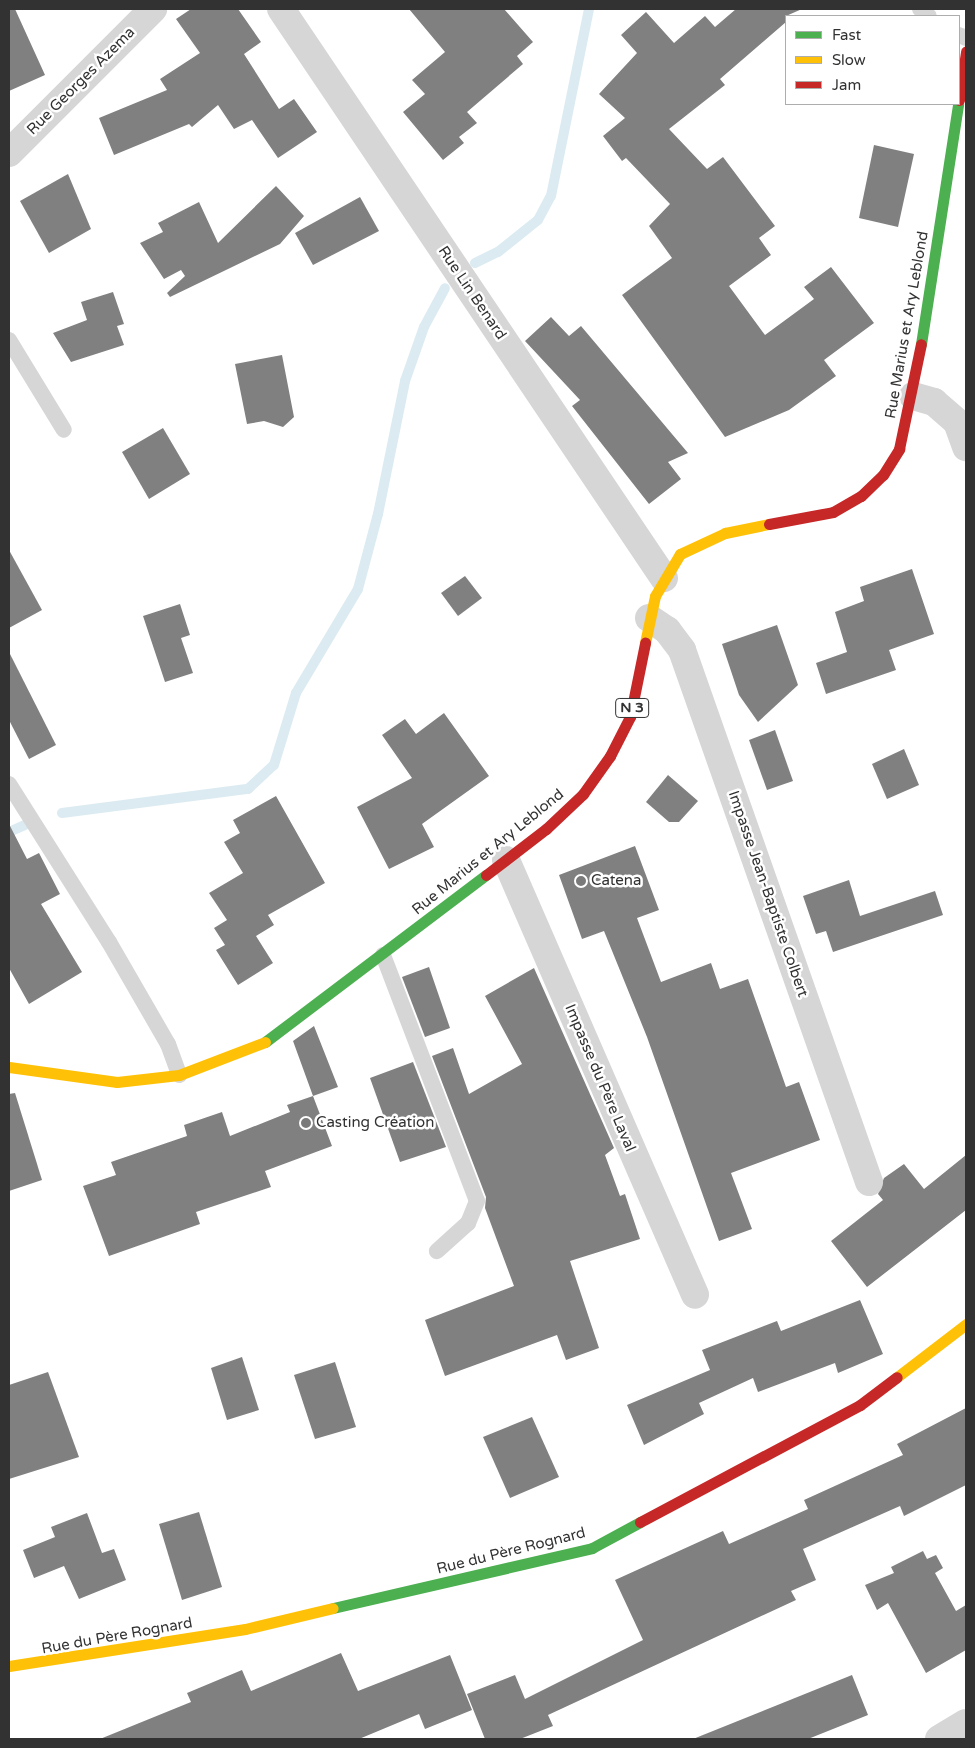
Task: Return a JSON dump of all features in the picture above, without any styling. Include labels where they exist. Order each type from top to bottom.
[{"type":"main road","points":[[960,93],[966,52]]},
{"type":"main road","name":"Rue Marius et Ary Leblond","points":[[9,1067],[118,1082],[179,1075],[226,1060],[267,1041],[506,860],[583,794],[610,756],[630,717],[649,618],[664,578],[680,554],[701,542],[833,512],[861,496],[883,475],[899,449],[913,396],[960,134],[958,105]]},
{"type":"main road","name":"Rue du Père Rognard","points":[[9,1666],[245,1630],[592,1548],[860,1405],[966,1324]]},
{"type":"street","name":"Rue Georges Azema","points":[[9,153],[153,9]]},
{"type":"street","name":"Rue Lin Benard","points":[[281,9],[664,578]]},
{"type":"street","points":[[913,396],[934,402],[962,420],[966,447]]},
{"type":"street","name":"Impasse Jean-Baptiste Colbert","points":[[649,618],[667,630],[682,650],[869,1182]]},
{"type":"street","name":"Impasse du Père Laval","points":[[506,860],[694,1295]]},
{"type":"street","points":[[939,1739],[966,1723]]},
{"type":"lane","points":[[9,340],[64,430]]},
{"type":"lane","points":[[9,784],[109,942],[168,1044],[179,1075]]},
{"type":"lane","points":[[383,955],[477,1202],[468,1223],[437,1251]]},
{"type":"building","points":[[9,9],[15,9],[45,75],[9,91]]},
{"type":"building","points":[[191,9],[238,9],[261,42],[244,54],[279,109],[294,99],[317,132],[278,158],[252,120],[234,129],[218,105],[192,127],[189,124],[114,155],[99,118],[167,90],[160,79],[200,53],[176,19]]},
{"type":"building","points":[[409,9],[504,9],[533,42],[517,56],[523,64],[467,112],[477,123],[459,137],[464,143],[443,160],[403,112],[425,94],[412,80],[445,52]]},
{"type":"building","points":[[736,9],[802,9],[785,15],[785,23],[720,79],[725,85],[669,129],[707,169],[723,157],[775,226],[759,238],[771,255],[729,286],[765,335],[814,299],[804,287],[831,267],[874,323],[824,360],[836,376],[789,410],[725,437],[622,295],[672,258],[649,226],[670,204],[626,158],[622,161],[603,136],[625,118],[599,94],[637,53],[621,35],[646,12],[674,43],[705,16],[715,27]]},
{"type":"building","points":[[874,145],[914,154],[898,227],[859,218]]},
{"type":"building","points":[[68,174],[91,229],[49,253],[20,201]]},
{"type":"building","points":[[276,186],[304,216],[280,244],[170,297],[167,293],[185,276],[181,270],[164,279],[140,243],[163,232],[158,223],[199,202],[218,243]]},
{"type":"building","points":[[360,197],[379,231],[313,265],[295,233]]},
{"type":"building","points":[[113,292],[124,324],[117,326],[124,345],[71,362],[53,333],[87,320],[81,302]]},
{"type":"building","points":[[551,317],[569,336],[581,326],[688,453],[668,462],[681,479],[649,504],[572,406],[580,400],[525,341]]},
{"type":"building","points":[[282,355],[294,417],[283,427],[264,421],[247,424],[235,364]]},
{"type":"building","points":[[163,428],[190,474],[149,499],[122,452]]},
{"type":"building","points":[[9,550],[42,610],[9,628]]},
{"type":"building","points":[[912,569],[934,634],[889,650],[896,670],[826,694],[816,663],[847,652],[835,612],[864,601],[860,587]]},
{"type":"building","points":[[465,576],[482,598],[458,616],[441,593]]},
{"type":"building","points":[[180,604],[190,635],[181,638],[193,673],[165,682],[143,616]]},
{"type":"building","points":[[777,625],[798,685],[758,722],[739,695],[722,644]]},
{"type":"building","points":[[9,652],[56,745],[29,759],[9,720]]},
{"type":"building","points":[[444,713],[489,776],[422,824],[434,847],[389,869],[357,807],[412,778],[382,735],[405,719],[416,734]]},
{"type":"building","points":[[775,730],[793,781],[767,790],[749,740]]},
{"type":"building","points":[[904,749],[919,785],[887,799],[872,764]]},
{"type":"building","points":[[668,775],[698,801],[679,822],[669,822],[646,802]]},
{"type":"building","points":[[276,796],[325,883],[268,915],[274,925],[256,936],[273,963],[238,985],[216,950],[225,945],[214,928],[227,920],[209,893],[243,873],[224,842],[240,833],[233,820]]},
{"type":"building","points":[[9,824],[27,859],[39,853],[60,894],[41,904],[82,972],[29,1004],[9,968]]},
{"type":"building","points":[[635,846],[659,910],[637,918],[661,982],[711,963],[720,989],[748,979],[786,1087],[799,1082],[820,1140],[731,1173],[752,1229],[719,1241],[647,1037],[604,931],[582,939],[559,875]]},
{"type":"building","points":[[849,880],[860,916],[935,891],[943,915],[833,952],[826,931],[816,934],[803,896]]},
{"type":"building","points":[[429,967],[450,1028],[425,1037],[402,977]]},
{"type":"building","points":[[534,968],[614,1148],[605,1155],[620,1196],[625,1194],[640,1239],[570,1261],[599,1348],[566,1360],[557,1335],[445,1376],[425,1320],[514,1286],[485,1208],[486,1197],[432,1056],[453,1048],[469,1094],[522,1064],[485,996]]},
{"type":"building","points":[[314,1026],[338,1087],[313,1096],[293,1041]]},
{"type":"building","points":[[413,1062],[446,1147],[400,1162],[370,1078]]},
{"type":"building","points":[[15,1093],[42,1180],[9,1191],[9,1094]]},
{"type":"building","points":[[313,1096],[332,1146],[265,1171],[271,1187],[196,1212],[200,1224],[109,1256],[83,1186],[116,1175],[111,1162],[187,1136],[184,1125],[222,1112],[230,1136],[290,1112],[287,1105]]},
{"type":"building","points":[[966,1155],[966,1210],[867,1287],[831,1241],[883,1200],[878,1194],[884,1178],[904,1164],[924,1189]]},
{"type":"building","points":[[860,1300],[883,1354],[838,1373],[835,1363],[758,1392],[753,1378],[699,1403],[704,1414],[644,1445],[627,1405],[710,1370],[702,1350],[777,1321],[781,1331]]},
{"type":"building","points":[[242,1357],[259,1410],[227,1420],[211,1368]]},
{"type":"building","points":[[335,1362],[356,1427],[315,1439],[294,1375]]},
{"type":"building","points":[[48,1372],[79,1457],[9,1479],[9,1385]]},
{"type":"building","points":[[966,1408],[966,1485],[904,1516],[900,1506],[803,1549],[816,1580],[791,1591],[796,1600],[548,1715],[553,1726],[520,1739],[485,1739],[467,1694],[515,1675],[525,1699],[643,1640],[615,1580],[723,1531],[729,1544],[808,1509],[804,1500],[903,1455],[897,1444]]},
{"type":"building","points":[[532,1417],[559,1477],[510,1498],[483,1437]]},
{"type":"building","points":[[199,1512],[222,1587],[182,1600],[159,1524]]},
{"type":"building","points":[[87,1513],[102,1553],[114,1549],[126,1580],[79,1599],[64,1566],[34,1578],[23,1550],[55,1537],[51,1527]]},
{"type":"building","points":[[923,1551],[927,1559],[936,1555],[943,1568],[935,1573],[956,1611],[966,1605],[966,1650],[926,1673],[888,1603],[877,1610],[865,1585],[894,1573],[891,1567]]},
{"type":"building","points":[[341,1653],[358,1691],[450,1655],[472,1710],[425,1729],[419,1714],[359,1739],[100,1739],[191,1702],[187,1693],[242,1670],[251,1691]]},
{"type":"building","points":[[852,1675],[868,1715],[808,1739],[693,1739]]},
{"type":"waterway","points":[[475,263],[498,252],[538,220],[551,196],[589,9]]},
{"type":"waterway","points":[[62,813],[248,789],[274,765],[296,693],[358,589],[378,514],[405,381],[424,327],[445,288]]},
{"type":"waterway","points":[[9,832],[25,825]]},
{"type":"traffic: fast","points":[[921,344],[958,105]]},
{"type":"traffic: fast","points":[[265,1042],[486,875]]},
{"type":"traffic: fast","points":[[333,1608],[592,1548],[640,1522]]},
{"type":"traffic: slow","points":[[645,643],[655,596],[680,554],[725,533],[769,524]]},
{"type":"traffic: slow","points":[[9,1067],[117,1082],[179,1075],[265,1042]]},
{"type":"traffic: slow","points":[[897,1377],[966,1324]]},
{"type":"traffic: slow","points":[[9,1666],[245,1629],[333,1608]]},
{"type":"traffic: jam","points":[[960,93],[966,52]]},
{"type":"traffic: jam","points":[[769,524],[833,512],[861,496],[883,475],[899,449],[921,344]]},
{"type":"traffic: jam","points":[[486,875],[546,829],[583,794],[610,756],[630,717],[645,643]]},
{"type":"traffic: jam","points":[[640,1522],[860,1405],[897,1377]]},
{"type":"place","name":"Catena","points":[[581,881]]},
{"type":"place","name":"Casting Création","points":[[306,1123]]}]
